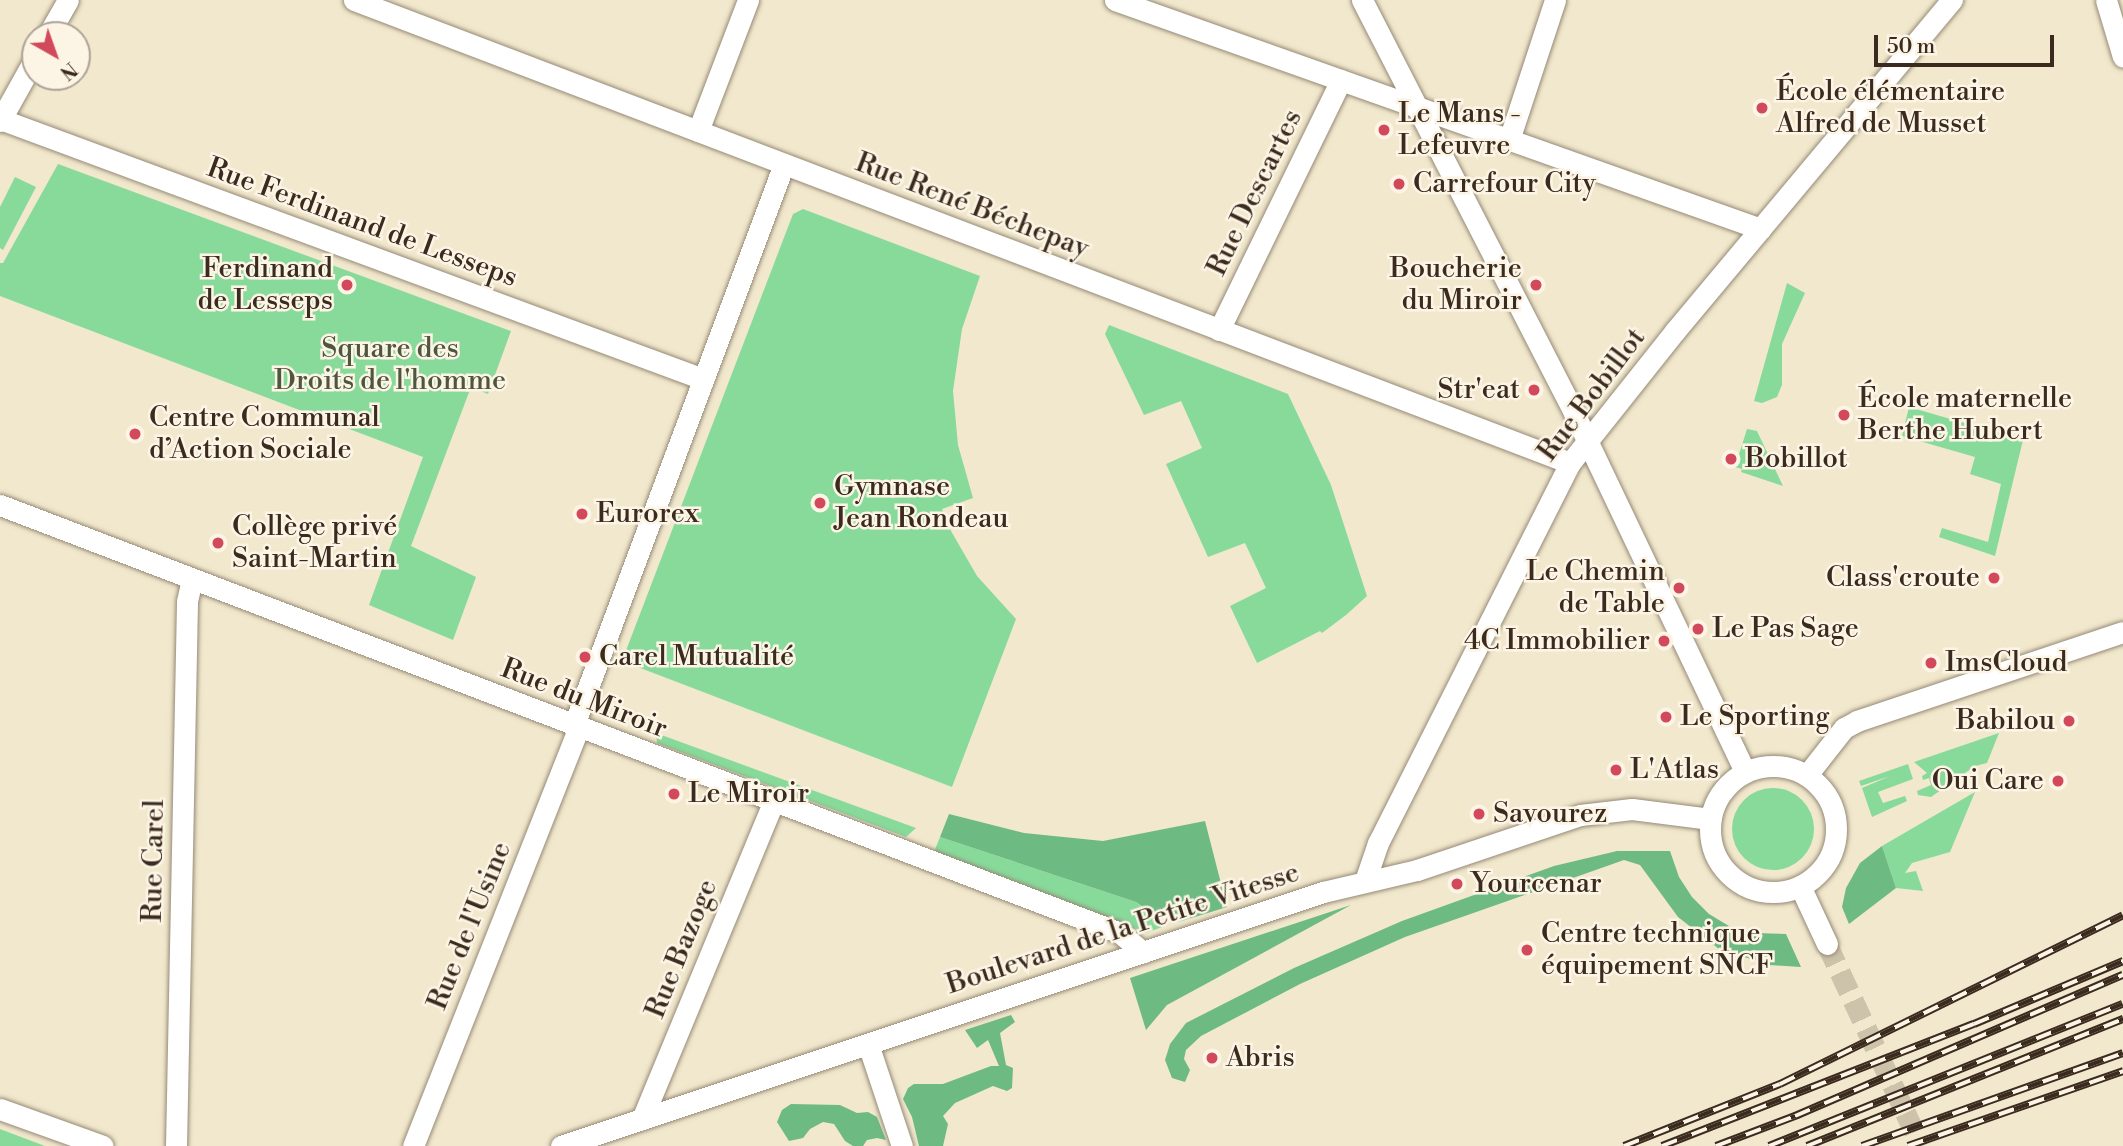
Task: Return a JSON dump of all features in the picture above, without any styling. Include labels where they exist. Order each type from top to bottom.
[{"type":"street","points":[[56,21],[68,0]]},
{"type":"street","name":"Rue René Béchepay","points":[[354,0],[394,7],[698,131],[1570,463]]},
{"type":"street","points":[[698,131],[748,0]]},
{"type":"street","points":[[1115,0],[1761,229]]},
{"type":"street","points":[[1362,0],[1587,440],[1745,772]]},
{"type":"street","points":[[1508,140],[1555,0]]},
{"type":"street","name":"Rue Bobillot","points":[[1365,881],[1378,843],[1570,463],[1952,0]]},
{"type":"street","points":[[2106,0],[2123,57]]},
{"type":"street","name":"Rue Descartes","points":[[1219,330],[1341,80]]},
{"type":"street","points":[[0,120],[21,83]]},
{"type":"street","name":"Rue Ferdinand de Lesseps","points":[[0,120],[703,379]]},
{"type":"street","name":"Rue de l'Usine","points":[[413,1146],[577,726],[784,164]]},
{"type":"street","name":"Rue du Miroir","points":[[0,505],[1120,933],[1143,952]]},
{"type":"street","name":"Rue Carel","points":[[176,1146],[187,601],[192,579]]},
{"type":"street","points":[[1807,775],[1844,728],[1857,722],[2123,632]]},
{"type":"street","points":[[1779,765],[1807,775],[1829,800],[1836,822],[1836,835],[1825,864],[1800,886],[1769,892],[1736,881],[1715,855],[1710,839],[1710,819],[1721,792],[1745,772],[1779,765]]},
{"type":"street","name":"Rue Bazoge","points":[[642,1119],[774,801]]},
{"type":"street","name":"Boulevard de la Petite Vitesse","points":[[561,1146],[1143,952],[1365,881],[1417,870],[1580,815],[1632,808],[1710,819]]},
{"type":"street","points":[[1800,886],[1827,944]]},
{"type":"street","points":[[868,1044],[901,1146]]},
{"type":"street","points":[[0,1109],[103,1146]]},
{"type":"green space","name":"Square des Droits de l'homme","points":[[58,164],[511,331],[488,394],[471,387],[411,546],[476,577],[453,640],[369,605],[423,457],[0,296],[0,263],[3,263]]},
{"type":"green space","points":[[15,177],[36,187],[3,250],[0,248],[0,207]]},
{"type":"green space","name":"Gymnase Jean Rondeau","points":[[803,209],[980,276],[962,329],[953,391],[958,445],[973,498],[942,509],[951,531],[977,576],[1016,619],[952,787],[622,661],[793,214]]},
{"type":"green space","points":[[1787,283],[1805,293],[1782,344],[1782,385],[1777,397],[1762,403],[1754,401]]},
{"type":"green space","points":[[1109,325],[1288,394],[1331,485],[1367,596],[1346,615],[1322,633],[1320,631],[1257,663],[1230,606],[1266,588],[1245,543],[1208,557],[1166,464],[1202,448],[1181,401],[1144,415],[1105,334]]},
{"type":"green space","points":[[1909,407],[2023,440],[1995,556],[1939,537],[1942,528],[1988,542],[2001,484],[1970,474],[1975,457],[1902,436]]},
{"type":"green space","points":[[1747,429],[1757,431],[1783,486],[1741,472],[1742,469],[1735,467]]},
{"type":"green space","points":[[656,733],[916,828],[906,837],[657,743]]},
{"type":"green space","points":[[1999,733],[1987,763],[1975,766],[1931,797],[1918,795],[1917,791],[1931,785],[1929,778],[1923,780],[1922,776],[1927,773],[1914,762]]},
{"type":"green space","points":[[1908,764],[1913,779],[1878,792],[1883,803],[1905,796],[1907,801],[1872,817],[1862,788],[1890,776],[1861,786],[1859,781]]},
{"type":"green space","points":[[1765,788],[1781,788],[1796,795],[1807,806],[1814,821],[1811,845],[1802,858],[1781,870],[1765,870],[1750,863],[1739,852],[1732,837],[1732,821],[1739,806],[1750,795]]},
{"type":"green space","points":[[1975,792],[1950,852],[1912,863],[1905,873],[1916,871],[1923,891],[1896,888],[1882,846]]},
{"type":"green space","points":[[949,814],[1024,833],[1103,841],[1205,821],[1227,907],[1179,922],[1149,912],[1136,902],[940,837]]},
{"type":"green space","points":[[940,837],[1136,902],[1162,927],[1146,933],[934,852]]},
{"type":"green space","points":[[1882,846],[1896,888],[1849,924],[1842,907],[1846,888],[1860,863]]},
{"type":"green space","points":[[1617,851],[1670,851],[1679,877],[1692,897],[1709,914],[1729,926],[1752,933],[1786,934],[1801,967],[1770,965],[1719,949],[1678,917],[1640,865],[1624,860],[1405,937],[1300,984],[1201,1036],[1186,1050],[1184,1059],[1190,1070],[1185,1082],[1172,1078],[1165,1060],[1170,1044],[1186,1023],[1294,968],[1402,921],[1554,866]]},
{"type":"green space","points":[[1351,905],[1167,1005],[1146,1030],[1130,978]]},
{"type":"green space","points":[[1011,1015],[1015,1022],[1000,1033],[1006,1065],[1013,1068],[1012,1088],[1007,1091],[993,1086],[955,1103],[943,1116],[948,1124],[943,1146],[919,1146],[912,1117],[903,1099],[908,1088],[914,1084],[943,1084],[991,1066],[999,1066],[988,1040],[977,1048],[965,1030]]},
{"type":"green space","points":[[791,1104],[840,1105],[857,1113],[868,1112],[877,1117],[886,1140],[877,1138],[867,1140],[863,1146],[853,1146],[845,1141],[834,1124],[823,1122],[810,1129],[803,1138],[789,1141],[777,1122],[782,1110]]},
{"type":"green space","points":[[0,1129],[45,1146],[0,1146]]},
{"type":"tunnel","points":[[1827,944],[1921,1146]]},
{"type":"railway","points":[[1624,1146],[1780,1084],[2123,915]]},
{"type":"railway","points":[[1662,1146],[1974,1024],[2123,961]]},
{"type":"railway","points":[[1716,1146],[1795,1116],[2123,975]]},
{"type":"railway","points":[[1769,1146],[2123,1004]]},
{"type":"railway","points":[[1807,1146],[2123,1019]]},
{"type":"railway","points":[[1862,1146],[2123,1053]]},
{"type":"railway","points":[[1908,1146],[2123,1071]]},
{"type":"place","name":"École élémentaire Alfred de Musset","points":[[1762,108]]},
{"type":"place","name":"Le Mans - Lefeuvre","points":[[1384,130]]},
{"type":"place","name":"Carrefour City","points":[[1399,184]]},
{"type":"place","name":"Ferdinand de Lesseps","points":[[347,285]]},
{"type":"place","name":"Boucherie du Miroir","points":[[1536,285]]},
{"type":"place","name":"Str'eat","points":[[1534,390]]},
{"type":"place","name":"École maternelle Berthe Hubert","points":[[1844,415]]},
{"type":"place","name":"Centre Communal d’Action Sociale","points":[[135,434]]},
{"type":"place","name":"Bobillot","points":[[1731,459]]},
{"type":"place","name":"Gymnase Jean Rondeau","points":[[820,503]]},
{"type":"place","name":"Eurorex","points":[[582,514]]},
{"type":"place","name":"Collège privé Saint-Martin","points":[[218,543]]},
{"type":"place","name":"Class'croute","points":[[1994,578]]},
{"type":"place","name":"Le Chemin de Table","points":[[1679,588]]},
{"type":"place","name":"Le Pas Sage","points":[[1698,629]]},
{"type":"place","name":"4C Immobilier","points":[[1664,641]]},
{"type":"place","name":"Carel Mutualité","points":[[585,657]]},
{"type":"place","name":"ImsCloud","points":[[1931,663]]},
{"type":"place","name":"Le Sporting","points":[[1666,717]]},
{"type":"place","name":"Babilou","points":[[2069,721]]},
{"type":"place","name":"L'Atlas","points":[[1616,770]]},
{"type":"place","name":"Oui Care","points":[[2058,781]]},
{"type":"place","name":"Le Miroir","points":[[674,794]]},
{"type":"place","name":"Savourez","points":[[1479,814]]},
{"type":"place","name":"Yourcenar","points":[[1457,884]]},
{"type":"place","name":"Centre technique équipement SNCF","points":[[1527,950]]},
{"type":"place","name":"Abris","points":[[1212,1058]]}]
